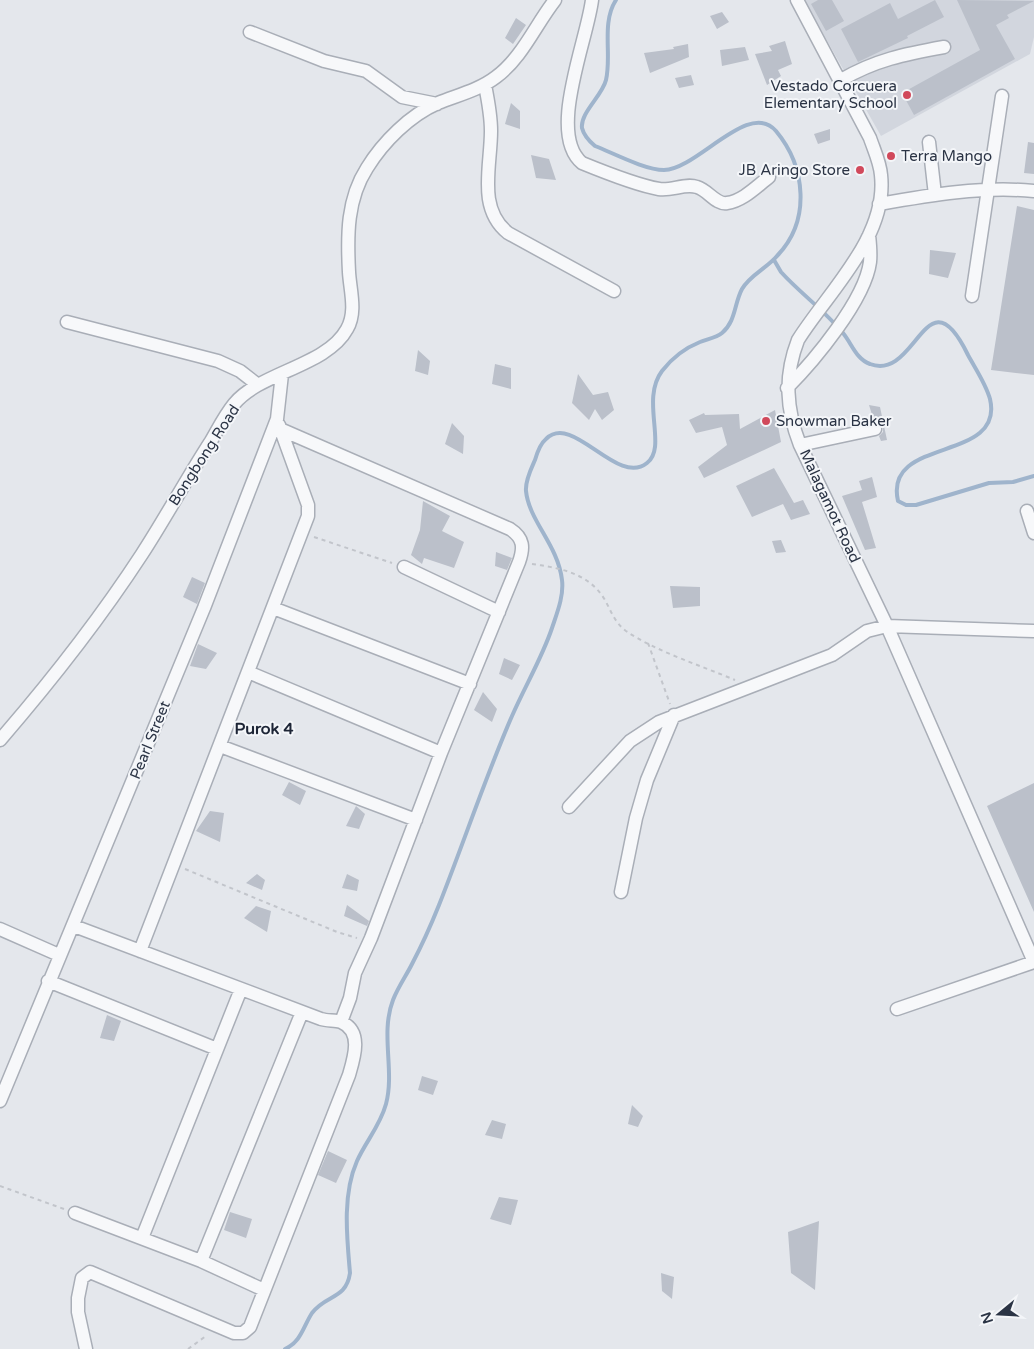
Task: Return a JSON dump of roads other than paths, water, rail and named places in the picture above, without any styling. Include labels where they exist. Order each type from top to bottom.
[{"type":"street","name":"Bongbong Road","points":[[0,740],[60,669],[96,621],[143,552],[234,404],[258,385],[319,354],[336,342],[347,330],[351,317],[352,302],[348,224],[351,201],[366,168],[392,137],[408,123],[437,104],[484,85],[498,76],[514,59],[555,0]]},
{"type":"street","points":[[592,0],[567,111],[567,130],[570,148],[575,158],[582,163],[643,185],[662,189],[695,186],[704,189],[722,203],[727,204],[747,194],[769,177]]},
{"type":"street","name":"Malagamot Road","points":[[797,0],[867,130],[878,160],[881,175],[879,204],[869,233],[860,251],[834,290],[805,328],[792,354],[787,388],[790,416],[800,445],[887,626],[1034,962]]},
{"type":"street","points":[[250,32],[324,61],[366,71],[402,97],[437,104]]},
{"type":"street","points":[[841,80],[870,64],[906,53],[944,47]]},
{"type":"street","points":[[484,85],[491,130],[487,195],[492,214],[500,226],[508,233],[614,292]]},
{"type":"street","points":[[972,296],[1002,96]]},
{"type":"street","points":[[929,142],[935,195]]},
{"type":"street","points":[[879,204],[935,195],[989,190],[1016,189],[1034,191]]},
{"type":"street","points":[[787,388],[827,340],[853,304],[866,278],[870,263],[869,233]]},
{"type":"street","points":[[67,322],[218,361],[240,371],[258,385]]},
{"type":"street","name":"Pearl Street","points":[[0,1101],[48,981],[74,926],[278,424],[282,374]]},
{"type":"street","points":[[140,951],[308,516],[308,505],[278,424]]},
{"type":"street","points":[[278,424],[510,530],[520,536],[522,543],[519,562],[500,612],[441,753],[371,938],[355,973],[350,998],[341,1022]]},
{"type":"street","points":[[800,445],[875,429]]},
{"type":"street","points":[[1027,511],[1034,533]]},
{"type":"street","points":[[404,567],[500,612]]},
{"type":"street","points":[[273,608],[470,684]]},
{"type":"street","points":[[569,806],[630,741],[642,732],[674,715],[832,655],[867,631],[887,626],[1034,631]]},
{"type":"street","points":[[248,672],[441,753]]},
{"type":"street","points":[[622,892],[636,818],[647,780],[674,715]]},
{"type":"street","points":[[220,746],[416,820]]},
{"type":"street","points":[[74,926],[321,1020],[341,1022],[355,1038],[354,1057],[250,1327],[243,1333],[234,1333],[106,1277],[90,1272],[82,1278],[78,1298],[86,1349]]},
{"type":"street","points":[[0,929],[59,955]]},
{"type":"street","points":[[897,1009],[1034,962]]},
{"type":"street","points":[[48,981],[217,1049]]},
{"type":"street","points":[[142,1238],[241,989]]},
{"type":"street","points":[[201,1261],[302,1012]]},
{"type":"street","points":[[75,1213],[201,1261],[264,1290]]},
{"type":"waterway","points":[[285,1349],[295,1342],[317,1307],[340,1293],[348,1282],[350,1273],[347,1217],[349,1188],[357,1161],[386,1104],[389,1078],[387,1039],[389,1013],[393,1000],[433,920],[502,739],[543,650],[560,604],[562,580],[559,567],[550,544],[532,513],[526,491],[527,479],[539,449],[546,439],[557,433],[569,435],[582,441],[622,466],[635,468],[647,463],[653,456],[655,446],[653,395],[662,371],[684,350],[694,344],[717,336],[727,328],[745,284],[773,260],[788,242],[800,211],[798,177],[794,161],[776,131],[765,123],[752,123],[738,129],[692,159],[677,167],[664,170],[629,161],[595,146],[585,136],[582,128],[584,116],[606,80],[608,70],[609,19],[616,0]]},
{"type":"waterway","points":[[774,260],[781,272],[836,325],[865,362],[886,365],[899,358],[931,325],[942,323],[954,331],[983,382],[990,399],[990,419],[980,433],[964,442],[924,457],[908,467],[898,481],[898,501],[906,505],[916,505],[989,483],[1013,482],[1034,476]]},
{"type":"place","name":"Vestado Corcuera Elementary School","points":[[907,95]]},
{"type":"place","name":"Terra Mango","points":[[891,156]]},
{"type":"place","name":"JB Aringo Store","points":[[860,170]]},
{"type":"place","name":"Snowman Baker","points":[[766,421]]},
{"type":"district","name":"Purok 4","points":[[264,729]]}]
